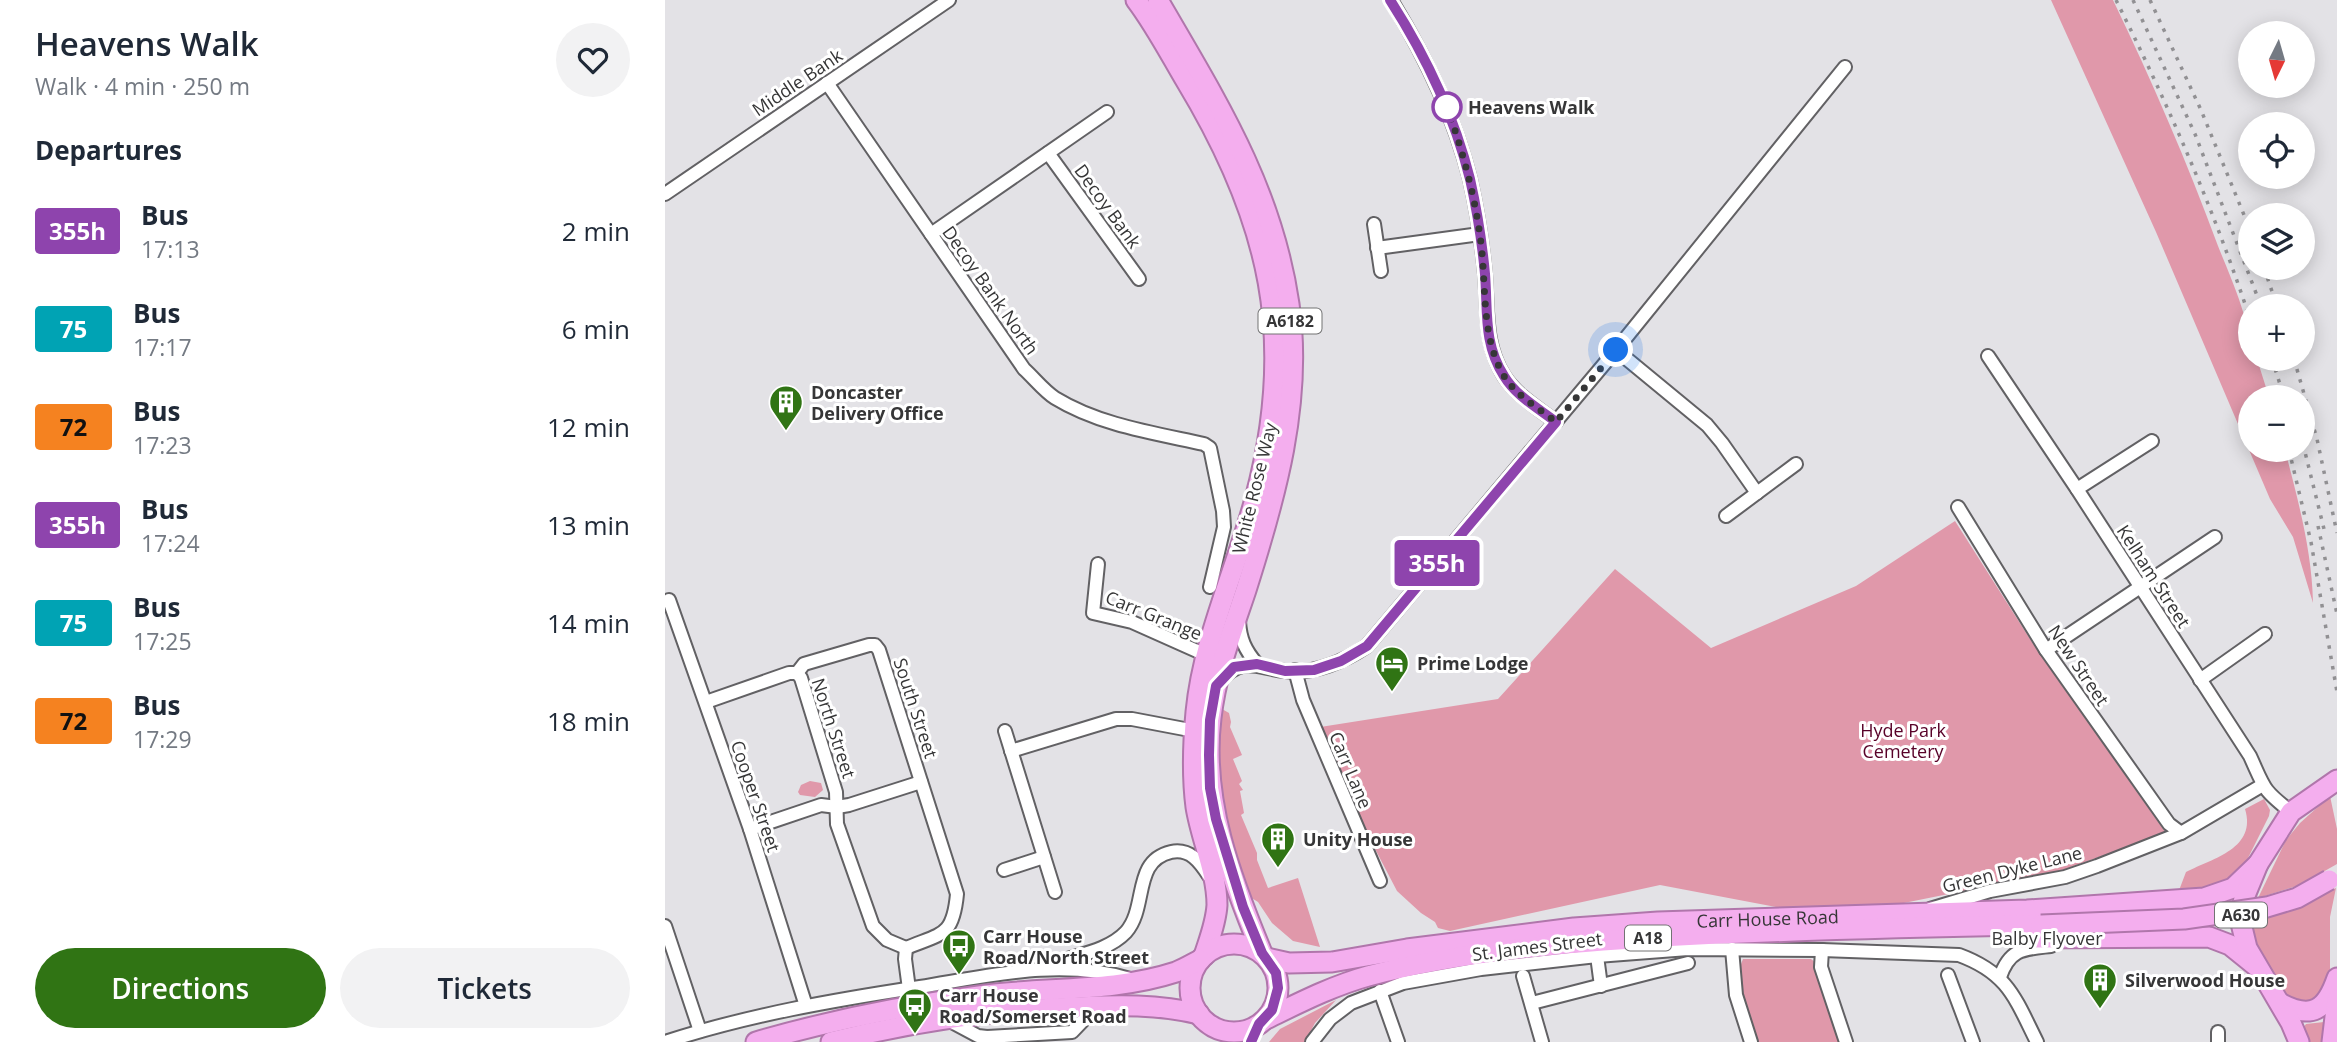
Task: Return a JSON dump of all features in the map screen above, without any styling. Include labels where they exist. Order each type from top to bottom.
[{"type":"highway","name":"White Rose Way","points":[[1136,0],[1215,128],[1246,195],[1259,238],[1274,320],[1275,383],[1266,457],[1206,655],[1199,687],[1193,771],[1196,806],[1217,905],[1213,928],[1202,958]]},
{"type":"highway","name":"White Rose Way","points":[[1158,0],[1226,117],[1258,185],[1277,245],[1289,305],[1292,374],[1288,423],[1269,519],[1216,686],[1210,720],[1210,788],[1222,844],[1243,907],[1264,956]]},
{"type":"highway","name":"Balby Flyover","points":[[2280,1003],[2246,948],[2240,919],[2244,898],[2258,864],[2291,812],[2333,783]]},
{"type":"highway","name":"Carr House Road","points":[[1264,956],[1289,963],[1332,962],[1561,929],[1658,922],[2027,910],[2204,898],[2233,888],[2258,864]]},
{"type":"highway","name":"Balby Flyover","points":[[2041,925],[2184,919],[2267,908],[2297,898],[2333,878]]},
{"type":"highway","name":"Carr House Road","points":[[1258,1028],[1327,990],[1366,976],[1416,965],[1525,949],[1601,941],[1829,929],[2041,925]]},
{"type":"highway","name":"Balby Flyover","points":[[1829,929],[1977,937],[2128,938],[2189,935],[2209,937],[2230,945],[2256,966]]},
{"type":"highway","points":[[756,1042],[812,1026],[892,1009],[991,994],[1102,987],[1137,981],[1179,971],[1224,946],[1240,945],[1264,956],[1276,973],[1276,1003],[1258,1028],[1238,1032],[1219,1029],[1201,1017],[1159,1006],[1097,1006],[948,1019],[858,1039],[831,1042]]},
{"type":"highway","points":[[1202,958],[1194,971],[1191,984],[1193,1003],[1213,1042]]},
{"type":"highway","points":[[2280,1003],[2299,1011],[2317,1010],[2330,997],[2337,978]]},
{"type":"highway","points":[[2332,1042],[2337,1000]]},
{"type":"highway","name":"A630","points":[[2280,1003],[2298,1042]]},
{"type":"street","name":"Middle Bank","points":[[665,194],[949,0]]},
{"type":"street","points":[[1391,0],[1415,39],[1448,111],[1469,175],[1480,233],[1490,346],[1505,378],[1518,393],[1556,422]]},
{"type":"street","points":[[1216,686],[1234,667],[1257,664],[1285,671],[1325,667],[1367,646],[1616,350],[1845,67]]},
{"type":"street","name":"Decoy Bank North","points":[[827,83],[1024,369],[1052,396],[1098,418],[1204,444],[1210,448],[1224,527],[1210,587]]},
{"type":"street","points":[[931,234],[1107,112]]},
{"type":"street","name":"Decoy Bank","points":[[1048,153],[1139,279]]},
{"type":"street","points":[[1374,224],[1381,271]]},
{"type":"street","points":[[1377,248],[1480,233]]},
{"type":"street","points":[[1616,350],[1707,425],[1757,493]]},
{"type":"street","name":"Kelham Street","points":[[1988,356],[2250,756],[2262,786],[2291,812]]},
{"type":"street","points":[[2077,489],[2152,441]]},
{"type":"street","points":[[1726,516],[1796,464]]},
{"type":"street","name":"New Street","points":[[1958,508],[2046,650],[2169,824],[2181,833]]},
{"type":"street","points":[[2046,650],[2215,537]]},
{"type":"street","name":"Carr Grange","points":[[1098,564],[1093,613],[1132,622],[1206,655]]},
{"type":"street","name":"Cooper Street","points":[[669,600],[750,829],[806,1006]]},
{"type":"street","points":[[1239,612],[1242,643],[1257,664]]},
{"type":"street","points":[[2200,680],[2265,634]]},
{"type":"street","name":"South Street","points":[[797,673],[804,664],[875,645],[879,650],[957,894],[952,923],[927,941],[906,948]]},
{"type":"street","name":"Carr Lane","points":[[1295,670],[1303,701],[1380,881]]},
{"type":"street","name":"North Street","points":[[706,702],[789,673],[797,673],[821,738],[836,792],[837,824],[873,926],[887,940],[906,948]]},
{"type":"street","points":[[1011,751],[1116,719],[1132,719],[1195,731]]},
{"type":"street","points":[[1005,731],[1055,892]]},
{"type":"street","name":"South Street","points":[[837,807],[921,782]]},
{"type":"street","name":"Green Dyke Lane","points":[[1922,912],[1990,891],[2065,877],[2181,833],[2262,786]]},
{"type":"street","name":"North Street","points":[[750,829],[821,805],[837,807]]},
{"type":"street","points":[[1040,969],[1105,945],[1127,931],[1140,903],[1144,874],[1158,857],[1177,851],[1189,853],[1197,858],[1214,882]]},
{"type":"street","points":[[1004,870],[1044,857]]},
{"type":"street","points":[[665,926],[700,1031]]},
{"type":"street","points":[[2000,977],[2004,965],[2019,950],[2128,938]]},
{"type":"street","points":[[1104,972],[1099,957],[1105,945]]},
{"type":"street","points":[[906,948],[909,989]]},
{"type":"street","name":"St. James Street","points":[[1312,1042],[1337,1011],[1351,1003],[1403,983],[1434,976],[1597,956],[1688,949],[1732,949],[1959,954],[2000,977],[2013,994],[2037,1042]]},
{"type":"street","points":[[1732,949],[1736,995],[1751,1042]]},
{"type":"street","points":[[1822,950],[1821,967],[1846,1042]]},
{"type":"street","points":[[1597,956],[1601,986]]},
{"type":"street","points":[[1532,1003],[1688,963]]},
{"type":"street","points":[[665,1042],[806,1006],[1040,969],[1104,972],[1137,981]]},
{"type":"street","points":[[1948,975],[1973,1042]]},
{"type":"street","points":[[1524,976],[1542,1042]]},
{"type":"street","points":[[1380,991],[1398,1042]]},
{"type":"street","points":[[948,1019],[969,1037],[1075,1037],[1097,1006]]},
{"type":"green space","points":[[2051,0],[2113,0],[2169,122],[2238,297],[2238,371],[2261,371],[2265,385],[2238,385],[2238,424],[2156,232]]},
{"type":"green space","points":[[2254,462],[2288,462],[2307,545],[2313,603],[2293,537],[2270,499]]},
{"type":"green space","name":"Hyde Park Cemetery","points":[[1955,521],[2039,653],[2166,833],[2057,872],[1884,907],[1787,909],[1660,885],[1450,931],[1438,928],[1435,922],[1397,891],[1314,728],[1498,699],[1615,569],[1711,648],[1856,586]]},
{"type":"green space","points":[[1222,709],[1229,713],[1230,727],[1242,755],[1233,759],[1242,781],[1239,784],[1243,790],[1240,791],[1244,813],[1241,815],[1268,888],[1298,878],[1320,947],[1293,941],[1272,923],[1258,902],[1250,897],[1234,856],[1221,810],[1218,767]]},
{"type":"green space","points":[[810,781],[821,783],[823,790],[815,797],[800,795],[798,792],[801,785]]},
{"type":"green space","points":[[2330,796],[2337,829],[2337,864],[2300,885],[2258,898],[2286,840],[2300,823]]},
{"type":"green space","points":[[2264,799],[2270,810],[2269,816],[2240,874],[2212,890],[2178,893],[2186,872],[2231,850],[2239,842],[2245,833],[2247,822],[2245,809]]},
{"type":"green space","points":[[2336,888],[2330,917],[2330,979],[2313,1003],[2287,998],[2258,950],[2252,916],[2308,900]]},
{"type":"green space","points":[[1743,959],[1811,959],[1821,967],[1846,1042],[1751,1042],[1734,982]]},
{"type":"green space","points":[[1336,1000],[1315,1023],[1305,1042],[1269,1042],[1280,1029]]},
{"type":"green space","points":[[2306,1024],[2327,1024],[2323,1042],[2306,1042],[2303,1028]]},
{"type":"railway","points":[[2116,0],[2189,159],[2241,294]]},
{"type":"railway","points":[[2133,0],[2195,134],[2256,294]]},
{"type":"railway","points":[[2150,0],[2201,110],[2239,203]]},
{"type":"railway","points":[[2268,280],[2273,294]]},
{"type":"railway","points":[[2276,371],[2280,385]]},
{"type":"railway","points":[[2297,371],[2317,439],[2337,533]]},
{"type":"railway","points":[[2292,462],[2311,542],[2337,692]]},
{"type":"railway","points":[[2307,462],[2325,533]]},
{"type":"railway","points":[[2318,526],[2337,614]]},
{"type":"bus line","name":"355h","points":[[1251,1042],[1259,1024],[1266,1019],[1276,1003],[1278,988],[1276,973],[1262,953],[1243,907],[1216,819],[1210,788],[1209,755],[1210,720],[1216,686],[1234,667],[1257,664],[1285,671],[1314,670],[1341,661],[1367,646],[1556,422],[1518,393],[1505,378],[1490,346],[1484,267],[1469,175],[1448,111],[1429,66],[1390,0]]},
{"type":"place","name":"Heavens Walk","points":[[1447,107]]},
{"type":"place","name":"Doncaster Delivery Office","points":[[786,432]]},
{"type":"place","name":"Prime Lodge","points":[[1392,693]]},
{"type":"place","name":"Unity House","points":[[1278,869]]},
{"type":"place","name":"Carr House Road/North Street","points":[[959,976]]},
{"type":"place","name":"Silverwood House","points":[[2100,1010]]},
{"type":"place","name":"Carr House Road/Somerset Road","points":[[915,1035]]},
{"type":"route","points":[[1447,107],[1469,175],[1475,205],[1485,275],[1490,346],[1505,378],[1518,393],[1556,422],[1616,350]]}]
